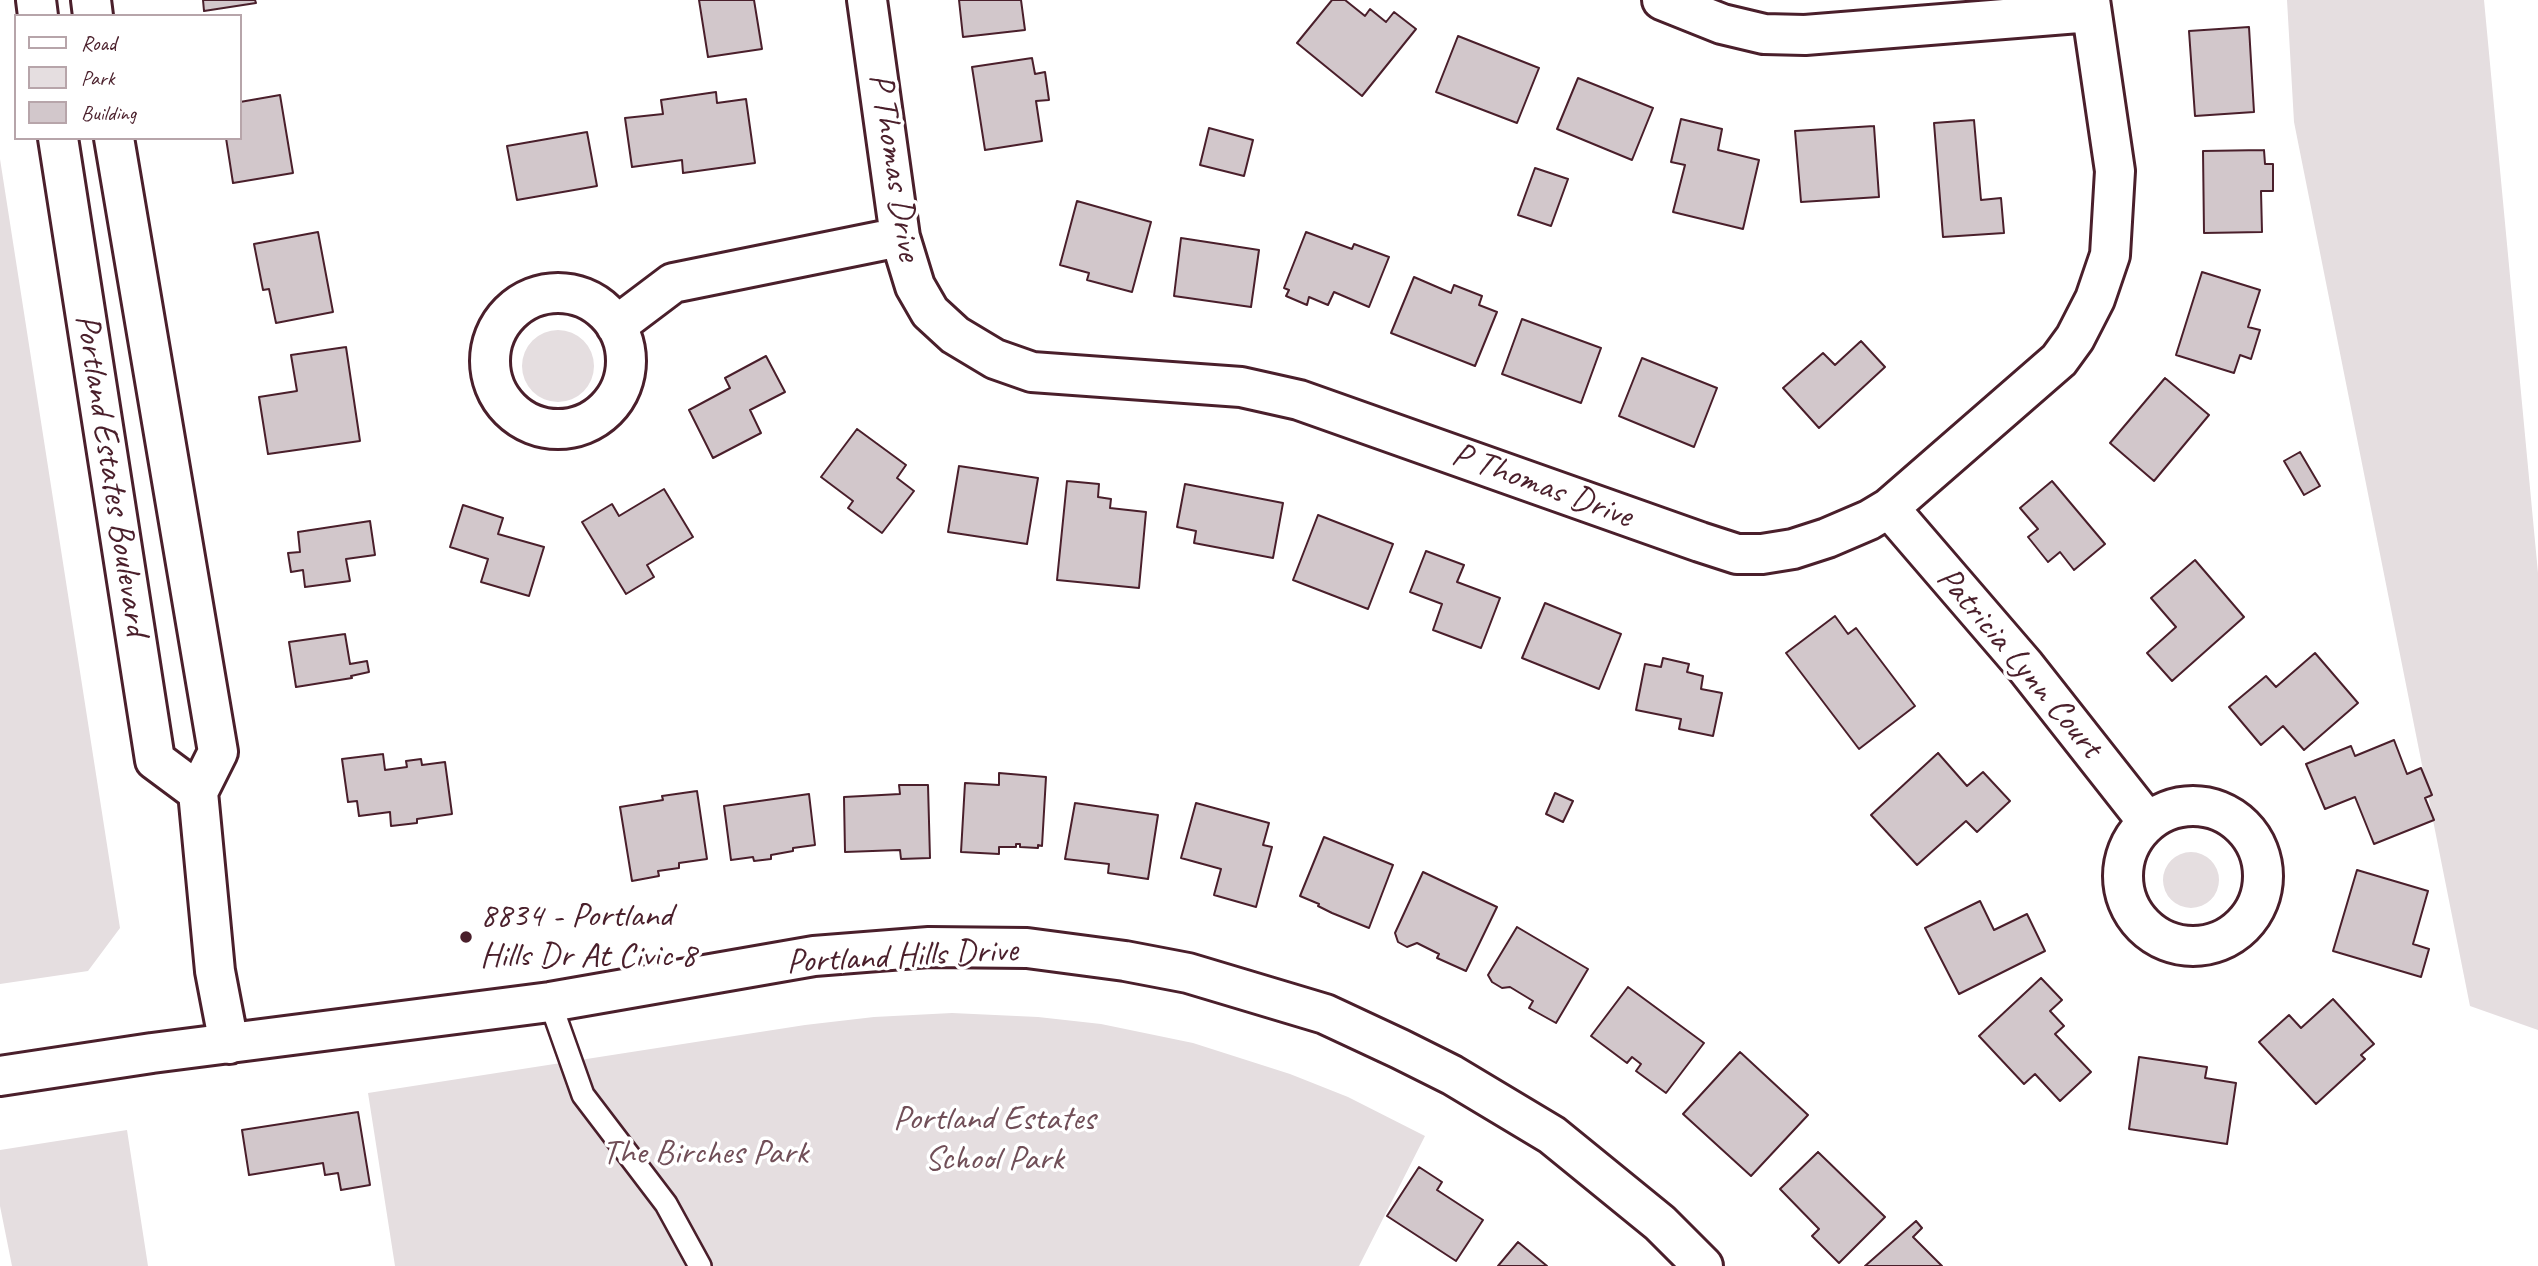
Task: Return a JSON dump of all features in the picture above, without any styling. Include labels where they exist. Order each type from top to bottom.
[{"type":"street","name":"P Thomas Drive","points":[[867,0],[900,237],[915,286],[930,312],[955,335],[995,359],[1032,372],[1241,387],[1299,400],[1737,554],[1762,554],[1793,549],[1827,538],[1889,508],[2059,360],[2095,299],[2110,255],[2115,171],[2090,6]]},
{"type":"street","points":[[1662,0],[1722,24],[1764,34],[1805,35],[2090,6]]},
{"type":"street","name":"Portland Estates Boulevard","points":[[58,140],[156,760],[198,792],[218,752],[114,140]]},
{"type":"street","points":[[616,326],[673,284],[900,237]]},
{"type":"street","name":"Patricia Lynn Court","points":[[1889,508],[2025,666],[2147,821]]},
{"type":"street","points":[[198,792],[215,971],[229,1044]]},
{"type":"street","name":"Portland Hills Drive","points":[[0,1076],[152,1053],[550,1002],[814,957],[929,947],[1027,948],[1125,961],[1188,973],[1325,1014],[1452,1075],[1552,1135],[1660,1223],[1703,1266]]},
{"type":"lane","points":[[550,1002],[583,1095],[666,1204],[700,1266]]},
{"type":"green space","points":[[2287,0],[2484,0],[2538,573],[2538,1030],[2470,1006],[2294,122]]},
{"type":"green space","points":[[0,159],[120,928],[88,971],[0,984]]},
{"type":"green space","points":[[565,330],[584,340],[592,352],[592,380],[584,392],[572,400],[551,402],[532,392],[524,380],[522,359],[532,340],[544,332]]},
{"type":"green space","points":[[2185,852],[2197,852],[2207,856],[2215,864],[2219,880],[2215,896],[2207,904],[2197,908],[2185,908],[2175,904],[2167,896],[2163,886],[2163,874],[2167,864],[2175,856]]},
{"type":"green space","points":[[952,1013],[1038,1017],[1101,1024],[1193,1043],[1290,1074],[1348,1097],[1425,1136],[1359,1266],[395,1266],[368,1093],[805,1025],[874,1017]]},
{"type":"green space","points":[[127,1130],[148,1266],[12,1266],[0,1206],[0,1150]]},
{"type":"building","points":[[203,0],[255,0],[256,3],[204,11]]},
{"type":"building","points":[[699,0],[754,0],[762,49],[708,57]]},
{"type":"building","points":[[959,0],[1021,0],[1025,30],[963,37]]},
{"type":"building","points":[[1332,0],[1345,0],[1365,16],[1370,9],[1386,22],[1394,12],[1416,29],[1362,96],[1297,43]]},
{"type":"building","points":[[2249,27],[2254,112],[2195,116],[2189,31]]},
{"type":"building","points":[[1458,36],[1539,68],[1517,123],[1436,92]]},
{"type":"building","points":[[1032,58],[1035,74],[1045,72],[1049,100],[1036,101],[1042,141],[985,150],[972,67]]},
{"type":"building","points":[[1578,78],[1653,108],[1632,160],[1557,129]]},
{"type":"building","points":[[716,92],[717,103],[746,99],[755,163],[683,173],[682,160],[632,167],[625,118],[663,114],[661,100]]},
{"type":"building","points":[[280,95],[293,173],[233,183],[226,140],[242,140],[242,102]]},
{"type":"building","points":[[1681,119],[1722,129],[1718,150],[1759,160],[1743,229],[1673,212],[1685,165],[1671,162]]},
{"type":"building","points":[[1974,120],[1981,200],[2001,198],[2004,233],[1943,237],[1934,123]]},
{"type":"building","points":[[1874,126],[1879,197],[1801,202],[1795,131]]},
{"type":"building","points":[[1209,128],[1253,140],[1244,176],[1200,165]]},
{"type":"building","points":[[587,132],[597,186],[517,200],[507,146]]},
{"type":"building","points":[[2264,150],[2265,164],[2273,164],[2273,191],[2261,191],[2262,232],[2204,233],[2203,151]]},
{"type":"building","points":[[1535,168],[1568,179],[1551,226],[1518,215]]},
{"type":"building","points":[[1077,201],[1151,222],[1132,292],[1087,280],[1089,273],[1060,265]]},
{"type":"building","points":[[318,232],[333,312],[276,323],[269,289],[263,290],[254,244]]},
{"type":"building","points":[[1306,232],[1352,249],[1354,244],[1389,257],[1369,307],[1334,292],[1328,305],[1309,297],[1307,305],[1286,296],[1289,290],[1284,288]]},
{"type":"building","points":[[1181,238],[1259,250],[1251,307],[1174,296]]},
{"type":"building","points":[[2202,272],[2260,290],[2248,327],[2260,330],[2251,359],[2240,355],[2234,373],[2176,355]]},
{"type":"building","points":[[1414,277],[1451,293],[1454,285],[1482,296],[1479,305],[1497,312],[1475,366],[1391,333]]},
{"type":"building","points":[[1522,319],[1601,348],[1581,403],[1502,374]]},
{"type":"building","points":[[1861,341],[1885,367],[1819,428],[1783,388],[1823,353],[1835,365]]},
{"type":"building","points":[[346,347],[360,441],[268,454],[259,397],[297,391],[291,355]]},
{"type":"building","points":[[766,356],[785,392],[750,410],[761,433],[713,458],[689,410],[730,388],[725,378]]},
{"type":"building","points":[[1642,358],[1717,388],[1694,447],[1619,416]]},
{"type":"building","points":[[2165,378],[2209,415],[2154,481],[2110,443]]},
{"type":"building","points":[[857,429],[906,465],[897,478],[914,491],[882,533],[848,508],[853,501],[821,477]]},
{"type":"building","points":[[2300,452],[2320,486],[2304,495],[2284,461]]},
{"type":"building","points":[[959,466],[1038,478],[1027,544],[948,532]]},
{"type":"building","points":[[1067,481],[1099,484],[1098,497],[1111,499],[1110,508],[1146,512],[1139,588],[1057,580]]},
{"type":"building","points":[[2052,481],[2105,544],[2074,570],[2060,552],[2048,562],[2028,537],[2038,529],[2020,508]]},
{"type":"building","points":[[1185,484],[1283,503],[1273,558],[1194,543],[1196,531],[1177,527]]},
{"type":"building","points":[[664,489],[693,537],[647,565],[654,577],[626,594],[582,522],[612,504],[619,516]]},
{"type":"building","points":[[463,505],[503,518],[498,534],[544,547],[529,596],[481,582],[488,559],[450,547]]},
{"type":"building","points":[[1318,515],[1393,544],[1368,609],[1293,580]]},
{"type":"building","points":[[370,521],[375,555],[346,559],[350,581],[305,587],[303,570],[291,572],[288,553],[300,552],[298,532]]},
{"type":"building","points":[[1426,551],[1464,565],[1457,582],[1500,598],[1481,648],[1433,630],[1442,604],[1410,592]]},
{"type":"building","points":[[2195,560],[2244,617],[2172,681],[2147,653],[2176,627],[2151,598]]},
{"type":"building","points":[[1545,603],[1621,634],[1599,689],[1522,658]]},
{"type":"building","points":[[1835,616],[1848,634],[1856,628],[1915,706],[1859,749],[1786,653]]},
{"type":"building","points":[[345,634],[350,664],[367,661],[369,672],[351,676],[352,678],[296,687],[289,642]]},
{"type":"building","points":[[2315,653],[2358,703],[2304,750],[2283,726],[2261,745],[2229,707],[2266,676],[2276,687]]},
{"type":"building","points":[[1663,658],[1689,664],[1687,672],[1703,676],[1701,689],[1722,693],[1713,736],[1679,729],[1681,719],[1636,710],[1645,664],[1661,667]]},
{"type":"building","points":[[2394,740],[2407,774],[2421,768],[2432,795],[2425,798],[2434,820],[2374,844],[2355,797],[2325,809],[2306,764],[2351,746],[2355,756]]},
{"type":"building","points":[[1938,753],[1967,786],[1983,772],[2010,801],[1977,832],[1966,821],[1917,865],[1871,815]]},
{"type":"building","points":[[383,754],[385,770],[407,767],[406,761],[421,759],[422,765],[445,762],[452,814],[391,826],[390,812],[359,816],[357,801],[348,802],[342,759]]},
{"type":"building","points":[[999,773],[1046,777],[1042,846],[1020,847],[1020,844],[1016,844],[1016,847],[999,847],[999,854],[961,852],[965,783],[999,785]]},
{"type":"building","points":[[899,785],[928,785],[930,858],[901,859],[900,850],[845,852],[844,797],[900,794]]},
{"type":"building","points":[[697,791],[707,859],[679,863],[679,868],[658,871],[659,876],[632,881],[620,807],[663,800],[662,796]]},
{"type":"building","points":[[1555,793],[1573,801],[1563,822],[1546,814]]},
{"type":"building","points":[[809,794],[815,845],[771,855],[771,859],[754,861],[753,857],[731,860],[724,806]]},
{"type":"building","points":[[1075,803],[1158,815],[1148,879],[1108,873],[1109,864],[1065,859]]},
{"type":"building","points":[[1196,803],[1269,823],[1263,845],[1272,847],[1256,907],[1214,895],[1221,869],[1181,858]]},
{"type":"building","points":[[1324,837],[1393,865],[1369,928],[1300,896]]},
{"type":"building","points":[[2357,870],[2428,891],[2413,944],[2429,949],[2421,977],[2333,951]]},
{"type":"building","points":[[1423,872],[1497,907],[1466,971],[1437,958],[1439,954],[1417,943],[1407,947],[1398,942],[1395,933]]},
{"type":"building","points":[[1980,901],[1994,930],[2027,914],[2045,951],[1959,994],[1925,928]]},
{"type":"building","points":[[1517,927],[1588,969],[1556,1023],[1529,1008],[1533,1001],[1510,987],[1502,988],[1492,982],[1488,975]]},
{"type":"building","points":[[2041,978],[2062,1000],[2050,1011],[2064,1026],[2055,1034],[2091,1072],[2060,1101],[2035,1074],[2024,1084],[1979,1036]]},
{"type":"building","points":[[1628,987],[1704,1043],[1666,1093],[1636,1071],[1641,1064],[1632,1057],[1627,1063],[1591,1036]]},
{"type":"building","points":[[2333,999],[2374,1044],[2361,1055],[2365,1059],[2316,1104],[2259,1042],[2289,1015],[2301,1028]]},
{"type":"building","points":[[1740,1052],[1808,1115],[1751,1176],[1683,1114]]},
{"type":"building","points":[[2139,1057],[2207,1067],[2205,1078],[2236,1083],[2227,1144],[2129,1129]]},
{"type":"building","points":[[358,1112],[370,1185],[341,1190],[338,1173],[325,1175],[323,1163],[249,1175],[242,1130]]},
{"type":"building","points":[[1818,1152],[1885,1217],[1839,1263],[1812,1236],[1819,1229],[1780,1189]]},
{"type":"building","points":[[1419,1167],[1442,1182],[1437,1190],[1483,1220],[1456,1261],[1387,1216]]},
{"type":"building","points":[[1916,1221],[1922,1228],[1913,1237],[1942,1266],[1865,1266]]},
{"type":"building","points":[[1518,1242],[1547,1266],[1498,1266]]},
{"type":"place","name":"8834 - Portland Hills Dr At Civic 8","points":[[466,937]]},
{"type":"park label","name":"Portland Estates School Park","points":[[994,1140]]},
{"type":"park label","name":"The Birches Park","points":[[705,1154]]}]
